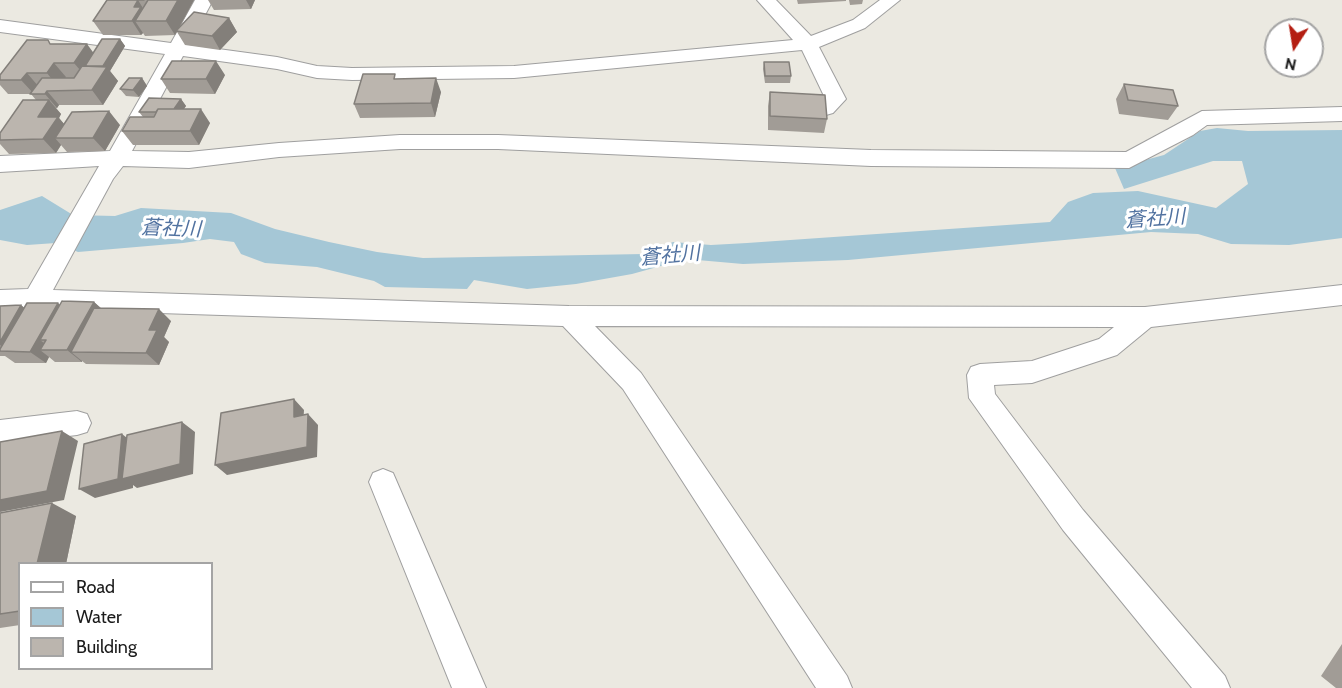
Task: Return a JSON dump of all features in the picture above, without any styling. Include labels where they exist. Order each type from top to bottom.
[{"type":"street","points":[[40,290],[204,0]]},
{"type":"street","points":[[766,0],[808,44],[836,99],[826,108]]},
{"type":"street","points":[[0,26],[277,63],[317,72],[352,74],[514,72],[808,44],[859,24],[891,0]]},
{"type":"street","points":[[0,164],[111,166],[279,150],[400,142],[498,142],[871,158],[1129,160],[1186,130],[1202,118],[1342,114]]},
{"type":"street","points":[[0,300],[40,290],[569,316],[1145,317],[1342,295]]},
{"type":"street","points":[[569,316],[633,381],[835,688]]},
{"type":"street","points":[[1145,317],[1108,347],[1032,372],[980,375],[982,398],[1073,520],[1213,688]]},
{"type":"street","points":[[0,432],[77,423]]},
{"type":"street","points":[[383,482],[469,688]]},
{"type":"water","name":"蒼社川","points":[[1217,128],[1248,131],[1342,130],[1342,238],[1289,245],[1231,244],[1198,234],[1151,232],[848,260],[743,264],[686,259],[632,274],[576,284],[527,289],[474,280],[467,289],[385,287],[374,281],[317,267],[265,263],[241,254],[234,242],[210,239],[78,252],[56,243],[27,245],[0,240],[0,210],[42,196],[73,215],[115,216],[141,208],[231,213],[275,229],[329,242],[377,252],[423,258],[644,254],[673,242],[711,245],[1050,222],[1068,202],[1093,193],[1138,191],[1216,208],[1248,184],[1242,161],[1213,161],[1124,189],[1115,168],[1164,155],[1200,131]]},
{"type":"building","points":[[107,0],[138,0],[134,7],[141,7],[132,21],[93,21]]},
{"type":"building","points":[[148,0],[178,0],[166,21],[135,21]]},
{"type":"building","points":[[194,12],[229,18],[212,36],[176,31]]},
{"type":"building","points":[[102,39],[120,39],[103,66],[85,66]]},
{"type":"building","points":[[27,40],[48,40],[50,44],[87,44],[74,63],[54,63],[47,73],[27,73],[21,80],[0,80],[0,75]]},
{"type":"building","points":[[172,61],[216,61],[206,79],[161,79]]},
{"type":"building","points":[[764,62],[789,62],[791,76],[765,76]]},
{"type":"building","points":[[82,66],[107,67],[92,90],[47,91],[45,94],[30,94],[42,78],[74,78]]},
{"type":"building","points":[[363,74],[395,74],[394,79],[436,78],[431,103],[354,104]]},
{"type":"building","points":[[129,78],[142,78],[133,90],[120,89]]},
{"type":"building","points":[[1124,84],[1173,90],[1178,106],[1128,100]]},
{"type":"building","points":[[770,92],[825,95],[827,119],[770,116]]},
{"type":"building","points":[[149,98],[181,99],[174,109],[139,112]]},
{"type":"building","points":[[23,100],[49,100],[38,117],[58,117],[43,139],[0,140],[0,133]]},
{"type":"building","points":[[158,109],[201,109],[190,131],[122,131],[130,117],[154,117]]},
{"type":"building","points":[[109,111],[93,138],[55,138],[72,112]]},
{"type":"building","points":[[62,301],[94,302],[67,350],[40,350],[46,340],[40,340]]},
{"type":"building","points":[[27,303],[58,303],[30,352],[0,351],[0,349]]},
{"type":"building","points":[[21,305],[0,342],[0,306]]},
{"type":"building","points":[[94,308],[159,309],[149,330],[157,330],[146,353],[71,352]]},
{"type":"building","points":[[294,399],[294,417],[308,414],[307,447],[215,465],[221,413]]},
{"type":"building","points":[[182,422],[180,464],[122,479],[127,435]]},
{"type":"building","points":[[62,431],[47,491],[0,500],[0,442]]},
{"type":"building","points":[[122,434],[118,479],[79,489],[84,444]]},
{"type":"building","points":[[52,503],[37,562],[18,562],[18,611],[0,614],[0,513]]}]
